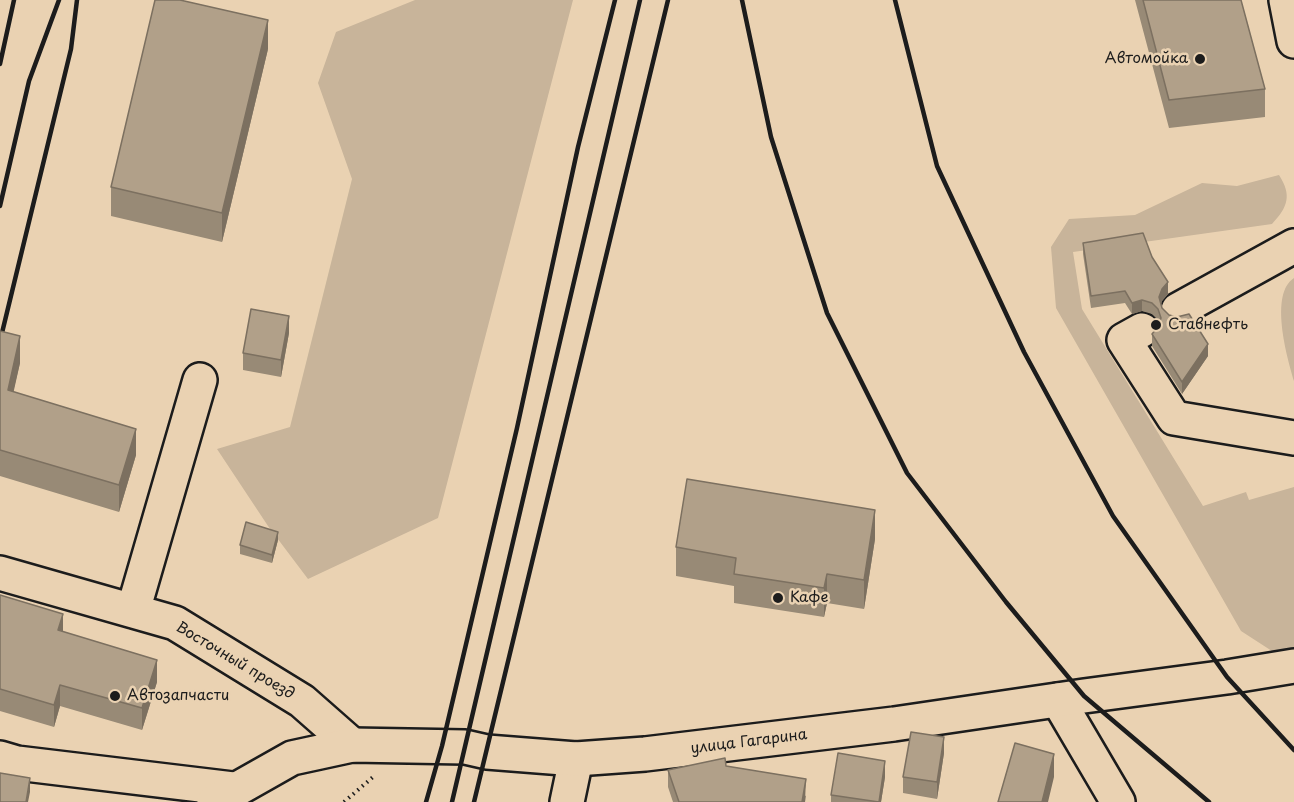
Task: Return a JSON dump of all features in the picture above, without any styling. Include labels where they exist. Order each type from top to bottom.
[{"type":"main road","points":[[1286,0],[1294,41]]},
{"type":"main road","points":[[1178,310],[1294,246]]},
{"type":"main road","points":[[1142,330],[1124,340],[1174,418],[1294,438]]},
{"type":"main road","points":[[133,611],[200,380]]},
{"type":"main road","name":"Восточный проезд","points":[[0,573],[175,623],[302,702],[352,745]]},
{"type":"main road","name":"улица Гагарина","points":[[223,796],[292,758],[352,745],[454,747],[576,759],[645,754],[894,724],[1294,666]]},
{"type":"main road","points":[[1058,700],[1118,802]]},
{"type":"main road","points":[[0,758],[17,763],[223,796]]},
{"type":"main road","points":[[567,802],[576,759]]},
{"type":"path","points":[[344,802],[376,775]]},
{"type":"shaded area","points":[[415,0],[573,0],[438,518],[308,579],[268,526],[217,449],[290,427],[352,179],[318,83],[336,32]]},
{"type":"shaded area","points":[[1279,175],[1287,195],[1282,212],[1272,224],[1073,252],[1082,309],[1203,506],[1246,492],[1249,500],[1294,487],[1294,650],[1275,653],[1241,631],[1056,308],[1051,247],[1069,219],[1135,215],[1202,183],[1237,186]]},
{"type":"shaded area","points":[[1294,278],[1294,381],[1284,342],[1281,311],[1282,297]]},
{"type":"building","points":[[155,0],[180,0],[268,20],[222,213],[111,187]]},
{"type":"building","name":"Автомойка","points":[[1143,0],[1241,0],[1265,89],[1169,100]]},
{"type":"building","points":[[1143,233],[1152,257],[1168,282],[1159,297],[1162,308],[1169,315],[1177,317],[1189,314],[1208,344],[1182,382],[1152,334],[1161,318],[1158,309],[1152,303],[1142,300],[1132,303],[1125,291],[1091,296],[1083,243]]},
{"type":"building","points":[[251,309],[289,316],[281,360],[243,353]]},
{"type":"building","points":[[0,331],[20,336],[8,390],[136,429],[119,485],[0,450]]},
{"type":"building","points":[[687,479],[875,510],[864,580],[827,574],[824,588],[734,574],[736,558],[676,547]]},
{"type":"building","points":[[246,522],[278,532],[272,555],[240,545]]},
{"type":"building","points":[[0,595],[63,614],[58,630],[157,660],[142,708],[60,685],[54,705],[0,689]]},
{"type":"building","points":[[911,732],[944,737],[937,782],[903,777]]},
{"type":"building","points":[[1015,743],[1054,754],[1042,802],[998,802]]},
{"type":"building","points":[[838,753],[885,761],[879,802],[831,795]]},
{"type":"building","points":[[725,758],[726,766],[806,779],[802,802],[679,802],[668,770]]},
{"type":"building","points":[[0,773],[30,778],[26,802],[0,802]]},
{"type":"railway","points":[[0,64],[14,0]]},
{"type":"railway","points":[[0,206],[29,81],[59,0]]},
{"type":"railway","points":[[1,337],[71,49],[77,0]]},
{"type":"railway","points":[[426,802],[442,746],[517,428],[578,147],[615,0]]},
{"type":"railway","points":[[452,802],[640,0]]},
{"type":"railway","points":[[474,802],[668,0]]},
{"type":"railway","points":[[742,0],[771,137],[827,313],[907,473],[1006,602],[1084,696],[1209,802]]},
{"type":"railway","points":[[895,0],[937,166],[1024,352],[1113,516],[1227,677],[1294,750]]},
{"type":"place","name":"Автомойка","points":[[1200,59]]},
{"type":"place","name":"Ставнефть","points":[[1156,325]]},
{"type":"place","name":"Кафе","points":[[778,598]]},
{"type":"place","name":"Автозапчасти","points":[[115,696]]}]
